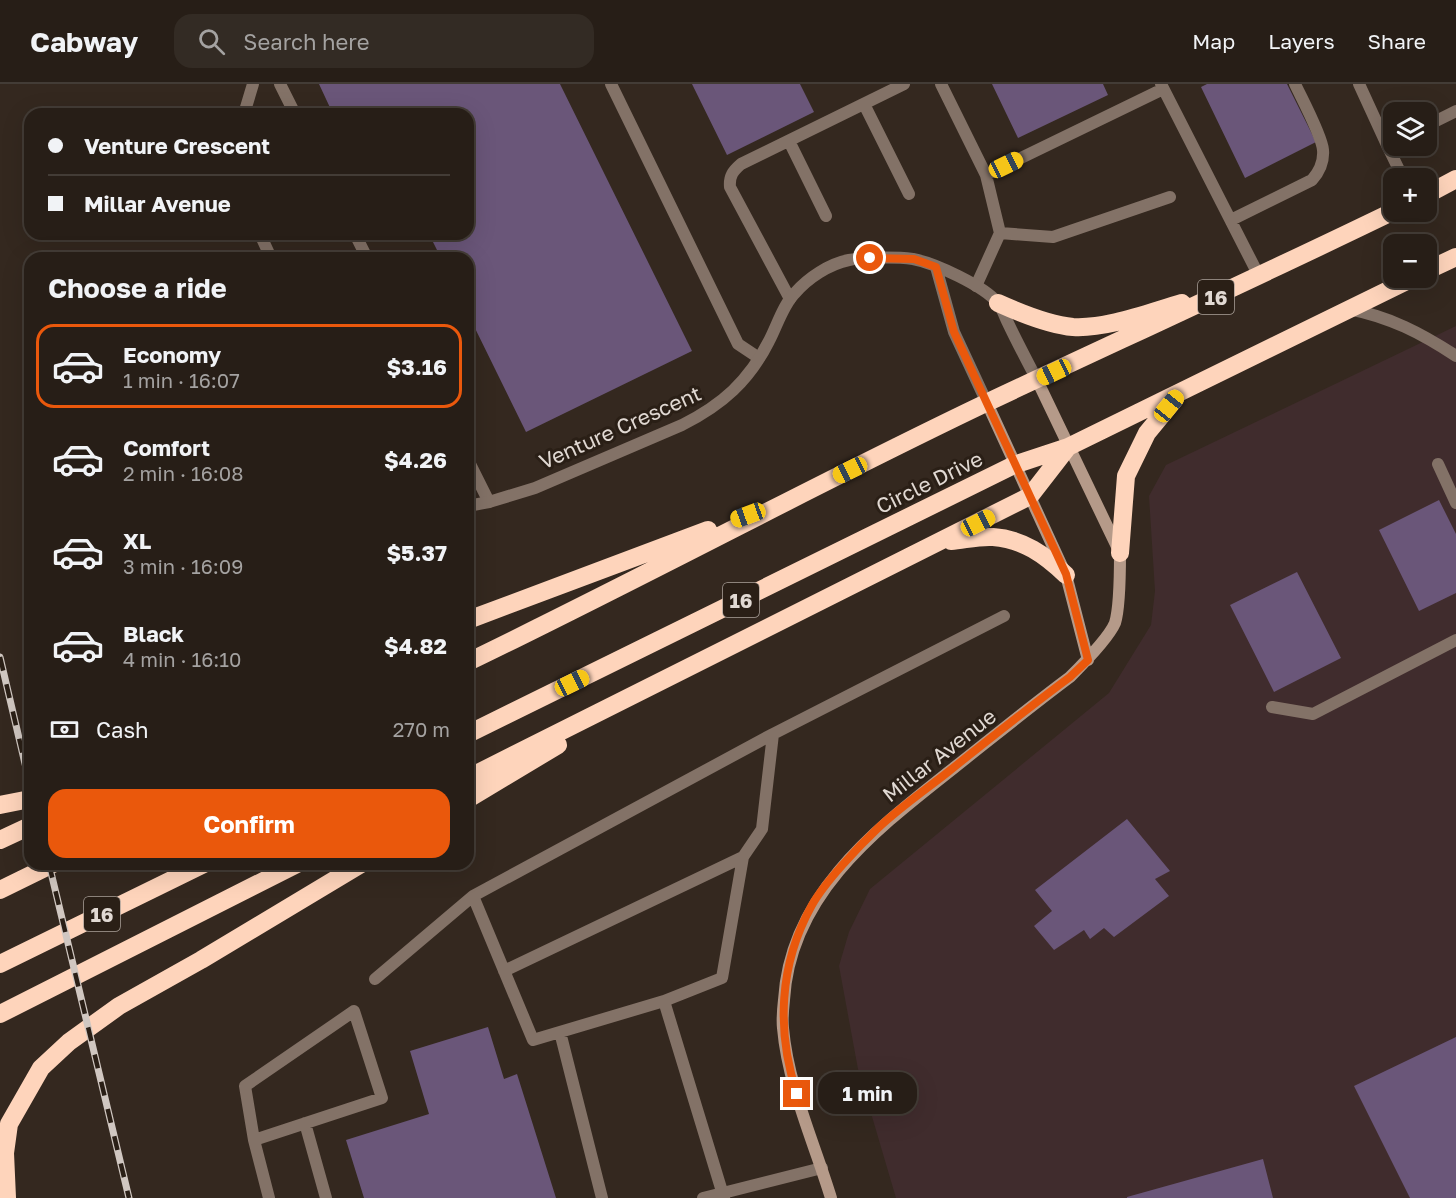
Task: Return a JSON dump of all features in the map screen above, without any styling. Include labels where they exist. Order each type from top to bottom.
[{"type":"highway","points":[[1437,189],[1456,179]]},
{"type":"highway","name":"16","points":[[474,659],[987,403],[1383,217]]},
{"type":"highway","points":[[1437,266],[1456,257]]},
{"type":"highway","name":"Circle Drive","points":[[474,731],[1014,465],[1068,447],[1392,288]]},
{"type":"highway","points":[[998,303],[1021,314],[1073,327],[1107,324],[1233,289]]},
{"type":"highway","points":[[1120,553],[1126,476],[1147,433],[1180,393]]},
{"type":"highway","points":[[474,775],[1030,496],[1068,447]]},
{"type":"highway","points":[[474,618],[791,499]]},
{"type":"highway","points":[[943,541],[993,537],[1030,546],[1048,557],[1066,574]]},
{"type":"highway","points":[[474,796],[678,673]]},
{"type":"highway","points":[[0,804],[24,800]]},
{"type":"highway","points":[[0,840],[24,829]]},
{"type":"highway","points":[[0,890],[41,870]]},
{"type":"highway","name":"16","points":[[0,964],[192,870]]},
{"type":"highway","points":[[0,1014],[285,870]]},
{"type":"highway","points":[[7,1198],[5,1153],[9,1124],[41,1068],[69,1042],[119,1006],[351,870]]},
{"type":"highway","points":[[0,1024],[137,944]]},
{"type":"street","points":[[246,108],[253,84]]},
{"type":"street","points":[[280,84],[292,108]]},
{"type":"street","points":[[610,84],[738,344],[759,358]]},
{"type":"street","points":[[790,299],[730,187],[730,178],[734,170],[904,84]]},
{"type":"street","points":[[941,84],[986,175],[1000,233],[976,286]]},
{"type":"street","points":[[1230,220],[1312,180],[1319,173],[1323,162],[1323,148],[1295,84]]},
{"type":"street","points":[[1359,84],[1383,130]]},
{"type":"street","points":[[986,175],[1162,86],[1259,276]]},
{"type":"street","points":[[864,104],[909,194]]},
{"type":"street","points":[[1437,120],[1456,111]]},
{"type":"street","points":[[789,141],[826,216]]},
{"type":"street","points":[[1000,233],[1053,237],[1170,197]]},
{"type":"street","name":"Venture Crescent","points":[[474,505],[535,488],[704,414],[722,402],[759,358],[790,299],[808,280],[827,268],[848,260],[914,259],[960,276],[976,286],[998,303],[1036,381]]},
{"type":"street","points":[[936,267],[954,332],[1066,574],[1088,660]]},
{"type":"street","points":[[1348,309],[1379,315],[1432,340],[1456,356]]},
{"type":"street","name":"Millar Avenue","points":[[831,1198],[791,1075],[782,1026],[785,982],[795,943],[813,904],[842,867],[877,829],[1070,677],[1088,660],[1114,624],[1121,574],[1120,553],[1036,381]]},
{"type":"street","points":[[1438,465],[1456,503]]},
{"type":"street","points":[[474,472],[489,502]]},
{"type":"street","points":[[375,979],[472,896],[773,734],[1004,616]]},
{"type":"street","points":[[1272,707],[1313,714],[1456,640]]},
{"type":"street","points":[[472,896],[533,1040],[664,1001],[722,978],[743,857],[762,829],[773,734]]},
{"type":"street","points":[[504,971],[743,857]]},
{"type":"street","points":[[664,1001],[723,1196]]},
{"type":"street","points":[[254,1140],[382,1098],[354,1011],[245,1086],[254,1140],[269,1198]]},
{"type":"street","points":[[560,1032],[602,1198]]},
{"type":"street","points":[[305,1123],[326,1198]]},
{"type":"street","points":[[703,1198],[723,1196],[822,1168]]},
{"type":"shaded area","points":[[1456,326],[1456,1198],[896,1198],[858,1069],[839,966],[849,932],[870,889],[1109,693],[1151,625],[1155,591],[1149,496],[1166,465]]},
{"type":"building","points":[[319,84],[560,84],[692,351],[526,432],[474,326],[474,252],[438,252],[432,240],[474,240],[474,108],[330,108]]},
{"type":"building","points":[[692,84],[800,84],[814,112],[727,155]]},
{"type":"building","points":[[992,84],[1103,84],[1108,95],[1018,138]]},
{"type":"building","points":[[1207,84],[1287,84],[1316,142],[1245,178],[1201,87]]},
{"type":"building","points":[[1439,500],[1456,534],[1456,593],[1419,611],[1379,530]]},
{"type":"building","points":[[1297,572],[1341,658],[1274,692],[1230,605]]},
{"type":"building","points":[[1127,819],[1170,871],[1155,879],[1169,896],[1114,937],[1104,928],[1090,939],[1084,930],[1054,950],[1034,926],[1052,911],[1035,890]]},
{"type":"building","points":[[488,1027],[504,1079],[517,1074],[556,1198],[364,1198],[346,1140],[429,1114],[410,1051]]},
{"type":"building","points":[[1456,1037],[1456,1198],[1410,1198],[1354,1086]]},
{"type":"building","points":[[1263,1159],[1273,1198],[1127,1198],[1127,1197]]},
{"type":"railway","points":[[0,657],[24,759]]},
{"type":"railway","points":[[50,870],[129,1198]]},
{"type":"route","points":[[797,1094],[782,1026],[785,982],[795,943],[813,904],[842,867],[877,829],[1070,677],[1088,660],[1066,574],[954,332],[936,267],[914,259],[870,258]]}]
